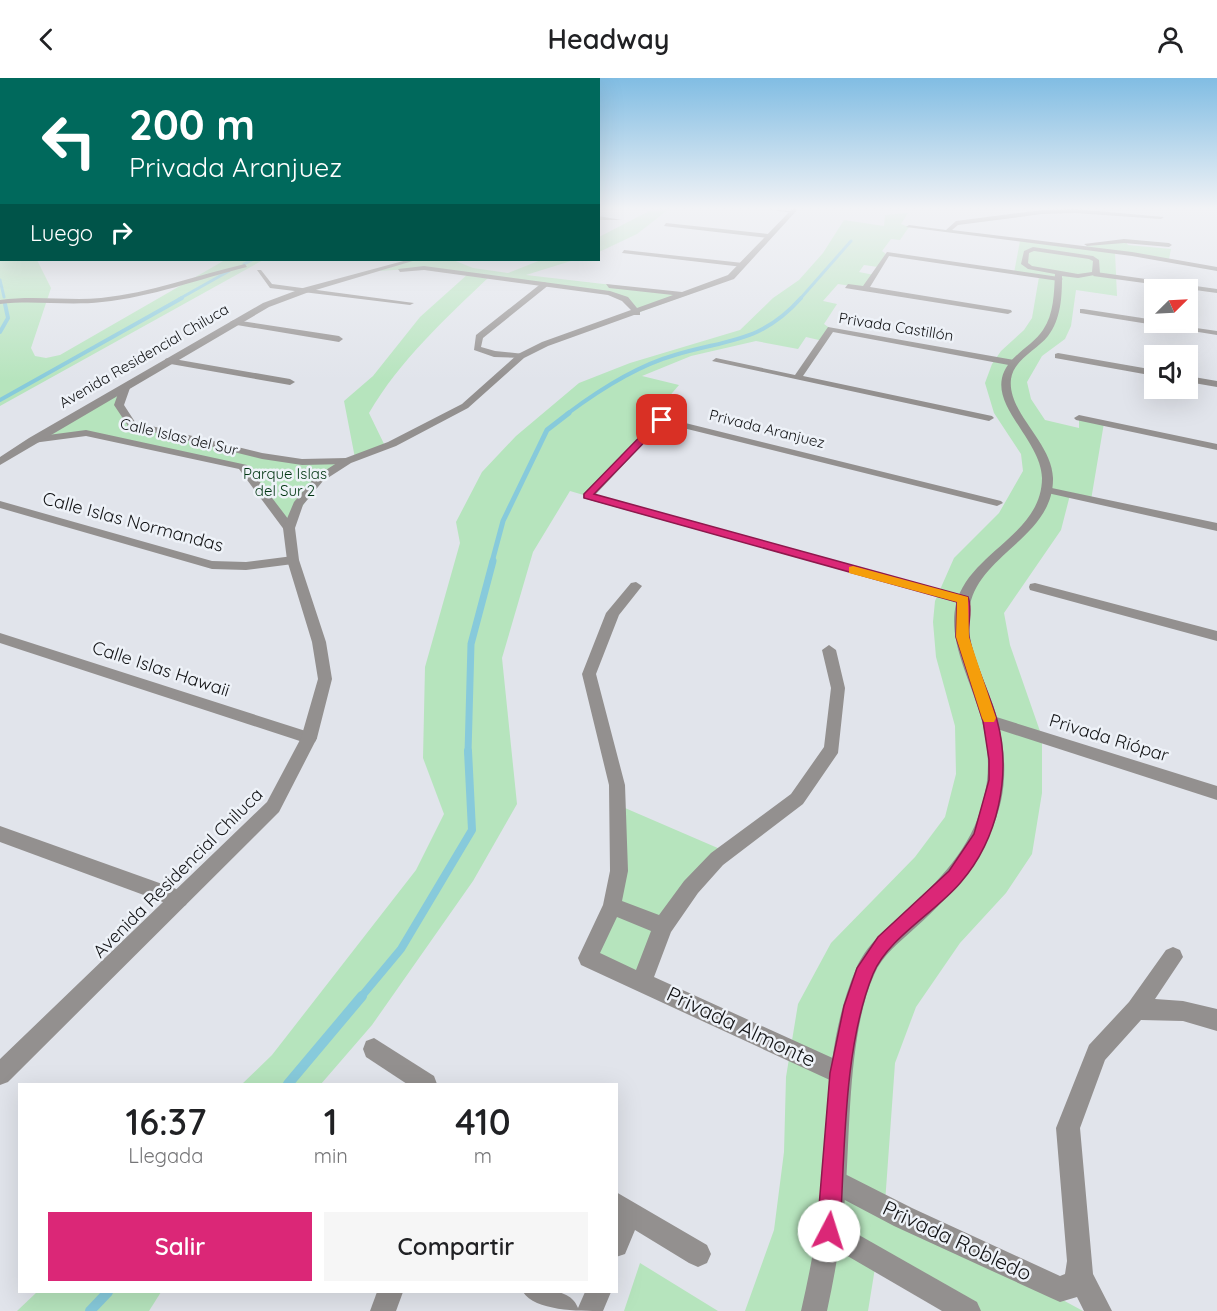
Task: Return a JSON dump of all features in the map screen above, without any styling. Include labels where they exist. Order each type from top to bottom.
[{"type":"street","points":[[0,302],[16,299],[82,301],[123,297],[243,267]]},
{"type":"street","name":"Avenida Residencial Chiluca","points":[[0,462],[33,440],[266,305],[306,290],[393,267]]},
{"type":"street","points":[[469,267],[690,294]]},
{"type":"street","points":[[289,528],[298,504],[319,479],[347,461],[392,444],[465,406],[520,356],[545,344],[731,278],[742,267]]},
{"type":"street","points":[[865,288],[879,267]]},
{"type":"street","points":[[985,267],[1059,276],[1096,274],[1217,291]]},
{"type":"street","points":[[1030,267],[1059,276]]},
{"type":"street","points":[[1096,267],[1096,274]]},
{"type":"street","points":[[379,271],[424,268],[610,294],[625,298],[637,313]]},
{"type":"street","points":[[259,272],[270,286],[410,303]]},
{"type":"street","points":[[814,1311],[829,1231],[840,1073],[854,1006],[866,968],[884,943],[955,877],[981,836],[996,780],[997,760],[990,721],[963,637],[964,600],[980,574],[1013,543],[1036,514],[1047,490],[1047,472],[1043,456],[1011,399],[1006,381],[1014,363],[1046,334],[1055,316],[1059,276]]},
{"type":"street","points":[[520,356],[494,354],[477,348],[478,337],[546,284]]},
{"type":"street","points":[[266,305],[270,286]]},
{"type":"street","points":[[848,286],[1008,312]]},
{"type":"street","points":[[1083,311],[1217,333]]},
{"type":"street","points":[[234,322],[339,339]]},
{"type":"street","name":"Privada Castillón","points":[[797,378],[831,329],[1014,363]]},
{"type":"street","points":[[1058,356],[1144,371]]},
{"type":"street","points":[[168,361],[290,382]]},
{"type":"street","points":[[716,361],[989,418]]},
{"type":"street","points":[[1198,381],[1217,384]]},
{"type":"street","name":"Calle Islas del Sur","points":[[125,388],[119,405],[132,424],[261,456],[302,462],[347,461]]},
{"type":"street","points":[[1079,418],[1217,447]]},
{"type":"street","name":"Privada Aranjuez","points":[[964,600],[587,496],[662,420],[997,503]]},
{"type":"street","name":"Calle Islas del Sur","points":[[33,440],[86,433],[128,440],[243,467],[289,528]]},
{"type":"street","points":[[1047,490],[1217,527]]},
{"type":"street","name":"Calle Islas Normandas","points":[[0,504],[212,565],[246,566],[293,560]]},
{"type":"street","name":"Avenida Residencial Chiluca","points":[[0,1074],[273,807],[309,738],[325,678],[319,642],[293,560],[289,528]]},
{"type":"street","name":"Privada Almonte","points":[[636,586],[613,613],[589,674],[617,785],[619,871],[612,906],[588,958],[840,1073]]},
{"type":"street","points":[[1035,587],[1217,636]]},
{"type":"street","name":"Calle Islas Hawaii","points":[[0,638],[309,738]]},
{"type":"street","points":[[642,981],[663,926],[691,887],[717,859],[796,799],[832,748],[838,688],[829,650]]},
{"type":"street","name":"Privada Riópar","points":[[990,721],[1217,792]]},
{"type":"street","points":[[0,834],[179,899]]},
{"type":"street","points":[[612,906],[663,926]]},
{"type":"street","points":[[1099,1311],[1080,1276],[1068,1128],[1097,1053],[1136,1009],[1173,957]]},
{"type":"street","points":[[1136,1009],[1183,1011],[1217,1020]]},
{"type":"street","points":[[374,1049],[425,1083]]},
{"type":"street","name":"Privada Robledo","points":[[833,1180],[903,1216],[1060,1289],[1073,1285],[1080,1276]]},
{"type":"street","points":[[618,1234],[623,1208],[698,1254]]},
{"type":"street","points":[[829,1231],[968,1311]]},
{"type":"street","points":[[383,1311],[390,1293]]},
{"type":"street","points":[[538,1293],[566,1311]]},
{"type":"street","points":[[590,1311],[598,1293]]},
{"type":"green space","points":[[0,267],[40,267],[51,288],[31,348],[35,356],[46,358],[60,355],[214,267],[251,267],[0,406]]},
{"type":"green space","points":[[393,267],[469,267],[508,273],[524,267],[553,267],[526,275],[690,294],[637,313],[625,299],[610,293],[489,277],[424,341],[395,375],[369,413],[385,446],[355,458],[344,401],[373,376],[420,317],[468,274],[424,268],[379,271]]},
{"type":"green space","points":[[811,267],[863,267],[859,272],[874,275],[864,288],[838,284],[823,301],[837,304],[824,324],[831,329],[823,341],[806,337],[798,349],[756,341],[691,356],[642,376],[679,385],[655,413],[661,420],[587,496],[570,491],[533,552],[502,658],[517,804],[473,881],[372,1025],[322,1083],[243,1083],[272,1055],[416,870],[444,814],[423,758],[425,667],[460,543],[456,522],[482,472],[516,436],[579,383],[630,363],[740,330],[773,298],[799,280]]},
{"type":"green space","points":[[1015,267],[1116,267],[1117,296],[1076,290],[1071,326],[1065,339],[1042,356],[1027,382],[1031,399],[1045,420],[1079,428],[1079,418],[1104,423],[1091,500],[1070,495],[1061,530],[1004,613],[1010,645],[1042,737],[1042,793],[1032,854],[1006,893],[960,943],[916,1007],[895,1063],[885,1203],[1083,1311],[953,1311],[875,1268],[868,1311],[745,1311],[774,1230],[784,1152],[786,1077],[798,1004],[831,943],[915,857],[945,817],[956,774],[955,726],[936,657],[933,622],[935,601],[954,558],[999,513],[1023,471],[1021,454],[994,413],[985,383],[992,364],[1001,351],[1024,330],[1032,318],[1039,277],[1014,273]]},
{"type":"green space","name":"Parque Islas del Sur 2","points":[[125,388],[119,405],[132,424],[262,456],[302,462],[347,461],[319,479],[289,528],[243,467],[87,433],[33,440]]},
{"type":"green space","points":[[618,805],[727,852],[691,887],[642,981],[588,958],[612,906]]},
{"type":"green space","points":[[640,1263],[718,1311],[624,1311]]},
{"type":"green space","points":[[36,1293],[160,1293],[149,1311],[17,1311]]},
{"type":"waterway","points":[[800,299],[829,267]]},
{"type":"waterway","points":[[179,299],[229,271]]},
{"type":"waterway","points":[[0,280],[4,297]]},
{"type":"waterway","points":[[0,400],[182,298]]},
{"type":"waterway","points":[[567,414],[605,388],[646,365],[758,332],[772,324],[800,299]]},
{"type":"waterway","points":[[0,332],[8,318],[5,304]]},
{"type":"waterway","points":[[492,562],[503,521],[547,430],[569,413]]},
{"type":"waterway","points":[[468,752],[471,644],[493,561]]},
{"type":"waterway","points":[[361,997],[401,949],[472,830],[468,752]]},
{"type":"waterway","points":[[289,1083],[362,996]]},
{"type":"waterway","points":[[90,1311],[107,1293]]},
{"type":"slow traffic","points":[[853,570],[964,600],[963,637],[989,718]]},
{"type":"route","points":[[662,420],[587,496],[964,600],[963,637],[990,721],[997,760],[996,780],[992,804],[981,836],[955,877],[884,943],[866,968],[854,1006],[840,1073],[829,1231]]}]
